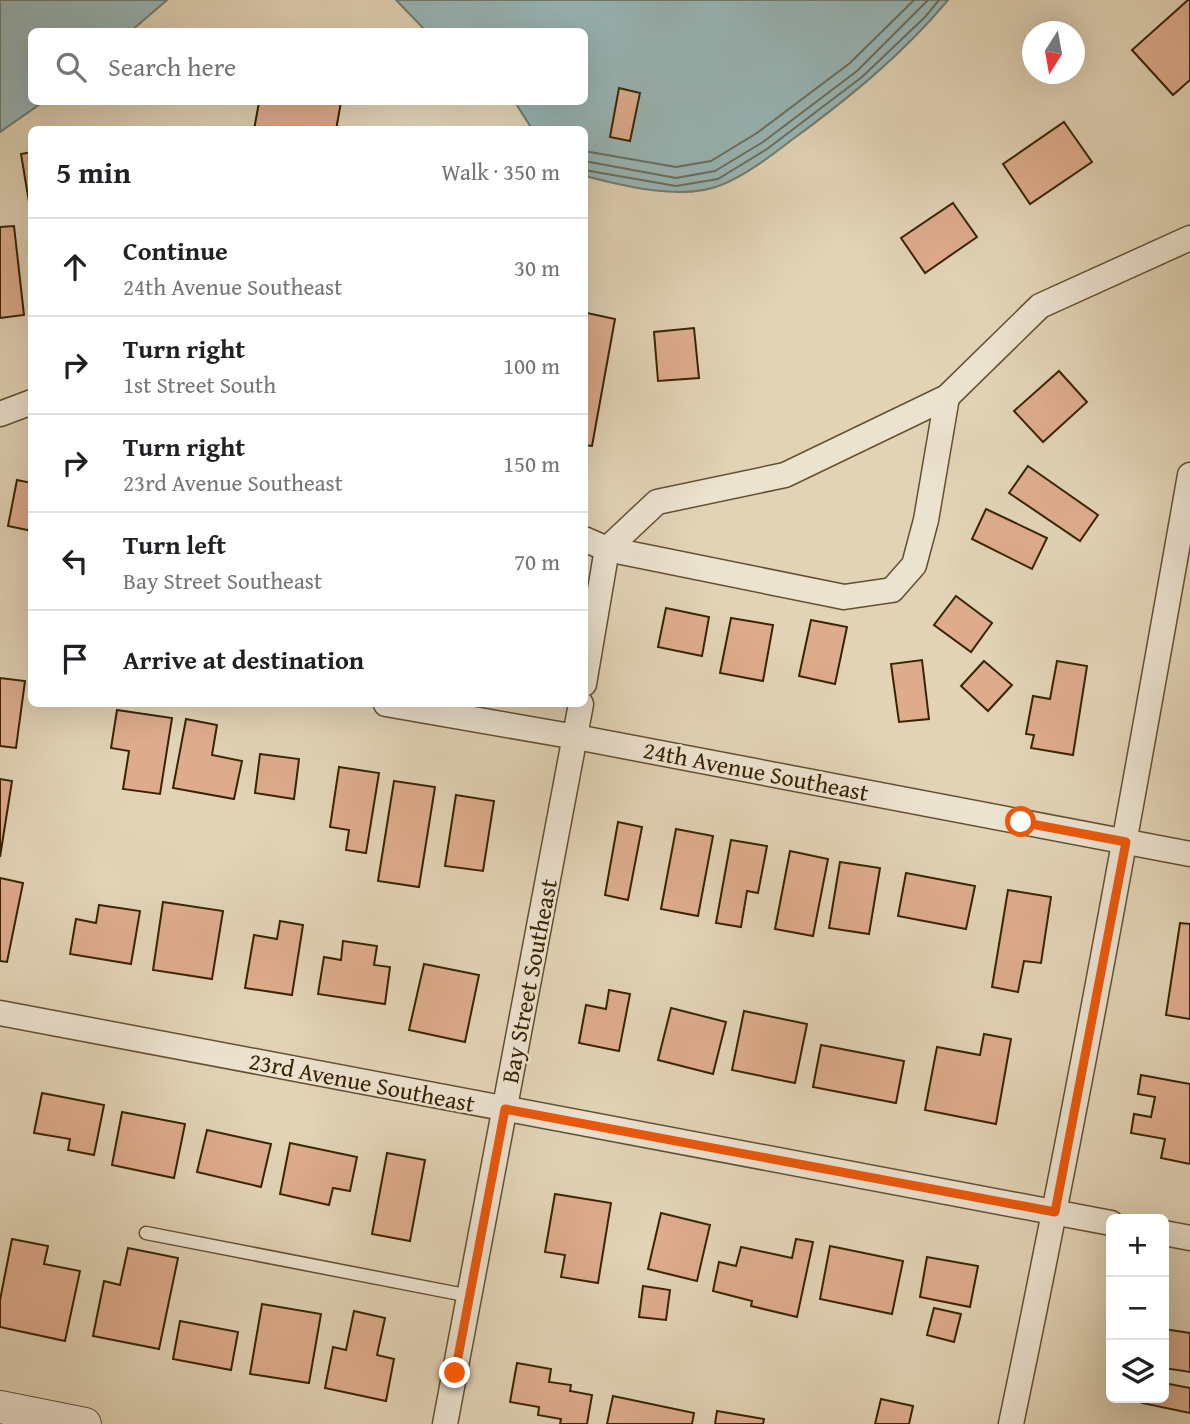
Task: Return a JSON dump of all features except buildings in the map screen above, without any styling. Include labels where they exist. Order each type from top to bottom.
[{"type":"street","points":[[588,661],[607,549],[657,502],[785,475],[947,397],[1040,306],[1190,238]]},
{"type":"street","points":[[588,541],[607,549],[844,597],[892,590],[914,565],[926,520],[947,397]]},
{"type":"street","points":[[0,414],[28,404]]},
{"type":"street","points":[[1011,1424],[1126,842],[1190,475]]},
{"type":"street","name":"24th Avenue Southeast","points":[[403,707],[576,737],[1190,854]]},
{"type":"street","name":"Bay Street Southeast","points":[[445,1424],[581,707]]},
{"type":"street","name":"23rd Avenue Southeast","points":[[0,1013],[1106,1222]]},
{"type":"street","points":[[1169,1234],[1190,1238]]},
{"type":"street","points":[[0,1407],[85,1424]]},
{"type":"lane","points":[[146,1233],[470,1296]]},
{"type":"water","points":[[0,0],[167,0],[134,28],[28,28],[28,105],[39,105],[0,132]]},
{"type":"water","points":[[396,0],[948,0],[913,39],[835,108],[739,176],[706,190],[689,192],[653,190],[588,177],[588,126],[530,126],[517,105],[588,105],[588,28],[423,28]]},
{"type":"route","points":[[455,1373],[505,1109],[1055,1212],[1126,842],[1021,822]]}]
